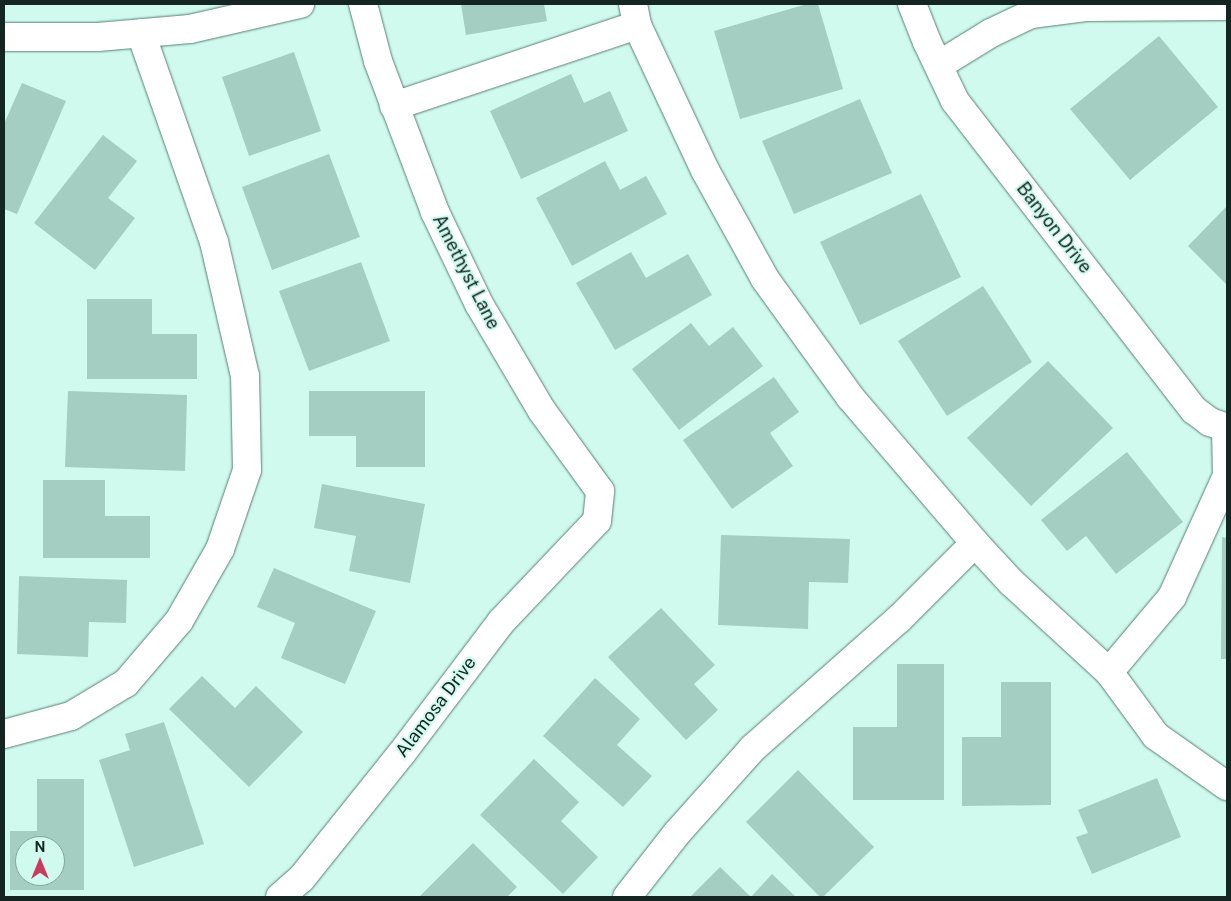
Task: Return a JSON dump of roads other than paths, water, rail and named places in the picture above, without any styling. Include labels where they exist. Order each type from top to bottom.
[{"type":"street","points":[[4,37],[98,37],[190,29],[300,4]]},
{"type":"street","name":"Amethyst Lane","points":[[363,4],[378,61],[435,212],[479,304],[542,411],[600,491],[597,521]]},
{"type":"street","name":"Banyon Drive","points":[[912,4],[956,101],[1194,410],[1210,422],[1227,428]]},
{"type":"street","points":[[939,65],[991,33],[1030,14],[1086,7],[1227,6]]},
{"type":"street","points":[[394,106],[635,14],[706,172],[765,280],[850,396],[974,543],[1011,582],[1110,672],[1156,736],[1227,786]]},
{"type":"street","points":[[4,734],[72,716],[126,683],[184,613],[220,549],[247,470],[245,376],[214,242],[141,34]]},
{"type":"street","points":[[1110,672],[1172,597],[1227,476],[1227,428]]},
{"type":"street","name":"Alamosa Drive","points":[[280,897],[307,872],[402,753],[501,622],[597,521]]},
{"type":"street","points":[[627,897],[677,833],[753,748],[899,619],[974,543]]}]
